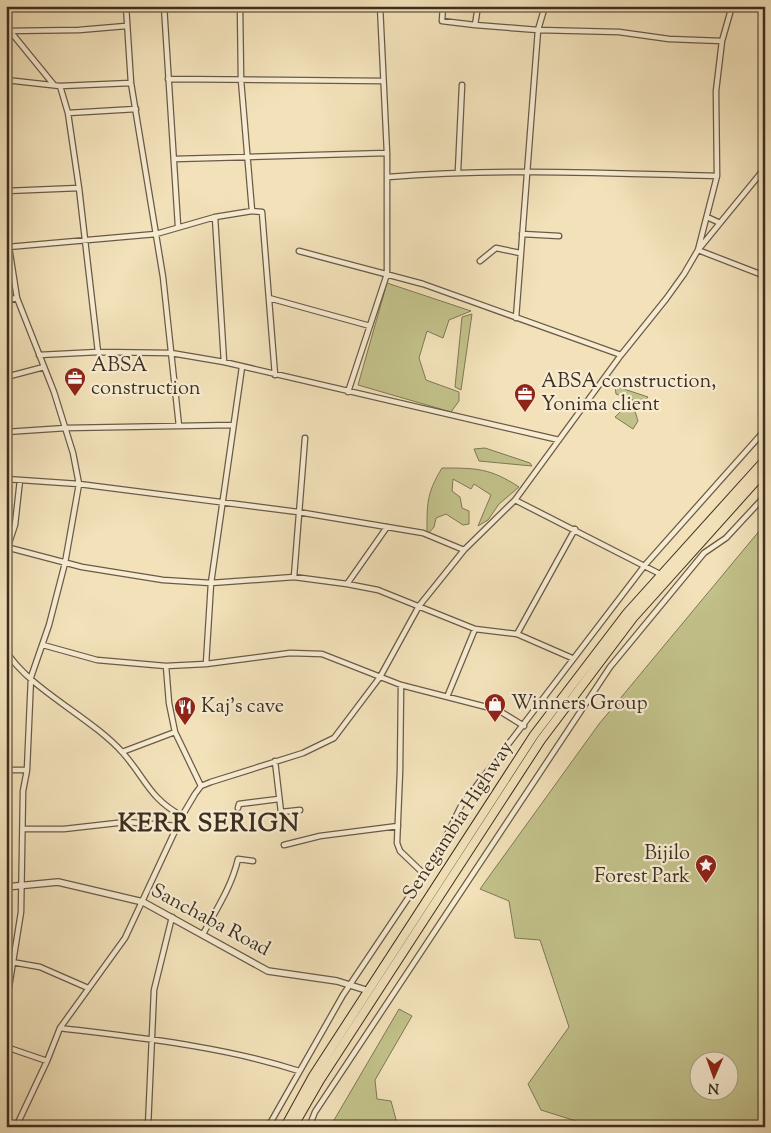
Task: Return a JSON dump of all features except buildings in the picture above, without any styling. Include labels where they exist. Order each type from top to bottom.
[{"type":"main road","name":"Senegambia Highway","points":[[284,1127],[313,1076],[534,735],[593,656],[660,574],[765,460]]},
{"type":"main road","name":"Senegambia Highway","points":[[293,1127],[320,1080],[546,732],[639,612],[765,471]]},
{"type":"street","points":[[126,6],[131,83],[156,234],[179,426]]},
{"type":"street","points":[[164,6],[178,226]]},
{"type":"street","points":[[240,6],[241,80],[252,211]]},
{"type":"street","points":[[348,392],[387,274],[388,177],[382,81],[380,6]]},
{"type":"street","points":[[443,6],[442,21],[538,30],[620,32],[669,39],[722,41]]},
{"type":"street","points":[[475,25],[478,6]]},
{"type":"street","points":[[516,318],[538,30],[545,6]]},
{"type":"street","points":[[698,250],[717,176],[714,109],[722,41],[732,6]]},
{"type":"street","points":[[6,7],[6,16]]},
{"type":"street","points":[[8,31],[79,30],[126,26]]},
{"type":"street","points":[[8,31],[54,84]]},
{"type":"street","points":[[6,61],[6,80],[60,86],[131,83]]},
{"type":"street","points":[[168,79],[382,81]]},
{"type":"street","points":[[458,171],[462,85]]},
{"type":"street","points":[[60,86],[68,113],[79,188],[98,352]]},
{"type":"street","points":[[68,113],[136,109]]},
{"type":"street","points":[[175,159],[387,153]]},
{"type":"street","points":[[6,1124],[19,1126],[60,1028],[121,945],[143,902],[182,816],[202,786],[303,753],[334,738],[380,677],[419,606],[464,550],[515,500],[621,355],[684,274],[698,250],[765,168]]},
{"type":"street","points":[[388,177],[458,171],[717,176]]},
{"type":"street","points":[[760,174],[765,178]]},
{"type":"street","points":[[6,191],[79,188]]},
{"type":"street","points":[[6,1006],[21,912],[24,791],[27,770],[31,677],[43,645],[64,563],[78,484],[66,428],[16,298],[7,247],[156,234],[178,226],[215,217],[252,211],[262,212],[264,217],[274,375]]},
{"type":"street","points":[[215,217],[224,362]]},
{"type":"street","points":[[707,217],[720,223]]},
{"type":"street","points":[[522,234],[559,236]]},
{"type":"street","points":[[480,261],[496,248],[520,253]]},
{"type":"street","points":[[698,250],[765,276]]},
{"type":"street","points":[[299,251],[423,284],[621,355]]},
{"type":"street","points":[[6,300],[16,298]]},
{"type":"street","points":[[269,298],[370,326]]},
{"type":"street","points":[[39,355],[98,352],[171,353],[224,362],[559,440]]},
{"type":"street","points":[[206,664],[211,584],[242,367]]},
{"type":"street","points":[[6,377],[44,368]]},
{"type":"street","points":[[6,432],[66,428],[233,425]]},
{"type":"street","points":[[268,1127],[351,985],[423,873],[437,855],[461,806],[524,726],[572,658],[645,565],[765,430]]},
{"type":"street","points":[[294,578],[305,438]]},
{"type":"street","points":[[6,479],[78,484],[298,512],[423,533],[464,550]]},
{"type":"street","points":[[20,480],[15,525],[7,548],[64,563],[163,580],[211,584],[294,578],[347,584],[378,590],[475,629],[517,634],[572,658]]},
{"type":"street","points":[[309,1127],[315,1112],[388,1000],[610,667],[704,553],[726,538],[765,496]]},
{"type":"street","points":[[515,500],[660,574]]},
{"type":"street","points":[[347,584],[387,527]]},
{"type":"street","points":[[517,634],[575,529]]},
{"type":"street","points":[[447,697],[475,629]]},
{"type":"street","points":[[43,645],[97,660],[166,666],[206,664],[290,653],[322,654],[401,685],[498,710],[524,726]]},
{"type":"street","points":[[6,651],[15,665],[91,723],[122,752],[163,806],[182,816]]},
{"type":"street","points":[[166,666],[169,703],[175,732],[202,786]]},
{"type":"street","points":[[401,685],[397,843],[400,851],[423,873]]},
{"type":"street","points":[[122,752],[175,732]]},
{"type":"street","points":[[275,762],[280,812],[300,810]]},
{"type":"street","points":[[6,770],[27,770]]},
{"type":"street","points":[[238,808],[239,804],[279,799]]},
{"type":"street","points":[[23,829],[64,829],[126,822],[178,826]]},
{"type":"street","points":[[284,845],[320,836],[398,826]]},
{"type":"street","points":[[202,934],[228,889],[235,874],[238,859],[253,861]]},
{"type":"street","name":"Sanchaba Road","points":[[6,887],[69,884],[143,902],[268,971],[351,985],[369,991]]},
{"type":"street","points":[[148,1127],[154,990],[172,917]]},
{"type":"street","points":[[6,961],[40,967],[88,988]]},
{"type":"street","points":[[60,1028],[184,1044],[273,1063],[299,1071]]},
{"type":"street","points":[[6,1047],[47,1061]]},
{"type":"shaded area","points":[[387,283],[471,311],[449,320],[443,338],[427,331],[419,358],[426,380],[459,392],[459,401],[451,412],[358,385]]},
{"type":"shaded area","points":[[472,314],[461,390],[455,387],[462,317]]},
{"type":"shaded area","points":[[615,386],[648,397],[635,411],[638,421],[633,429],[615,417],[633,400],[616,394]]},
{"type":"shaded area","points":[[485,448],[530,463],[532,466],[479,461],[474,449]]},
{"type":"shaded area","points":[[442,468],[482,470],[500,476],[519,487],[499,504],[488,520],[478,526],[491,495],[474,484],[471,489],[453,479],[452,491],[460,497],[462,508],[469,511],[469,524],[463,525],[446,514],[436,518],[434,527],[427,535],[428,500]]},
{"type":"shaded area","points":[[765,524],[765,1127],[595,1127],[541,1110],[528,1084],[569,1027],[540,940],[515,938],[509,901],[480,889],[599,724]]},
{"type":"shaded area","points":[[399,1009],[412,1016],[375,1080],[377,1099],[391,1101],[398,1127],[330,1127]]},
{"type":"place","name":"ABSA construction","points":[[75,397]]},
{"type":"place","name":"ABSA construction, Yonima client","points":[[525,413]]},
{"type":"place","name":"Winners Group","points":[[495,723]]},
{"type":"place","name":"Kaj's cave","points":[[185,726]]},
{"type":"place","name":"Bijilo Forest Park","points":[[706,884]]},
{"type":"district","name":"KERR SERIGN","points":[[209,825]]}]
